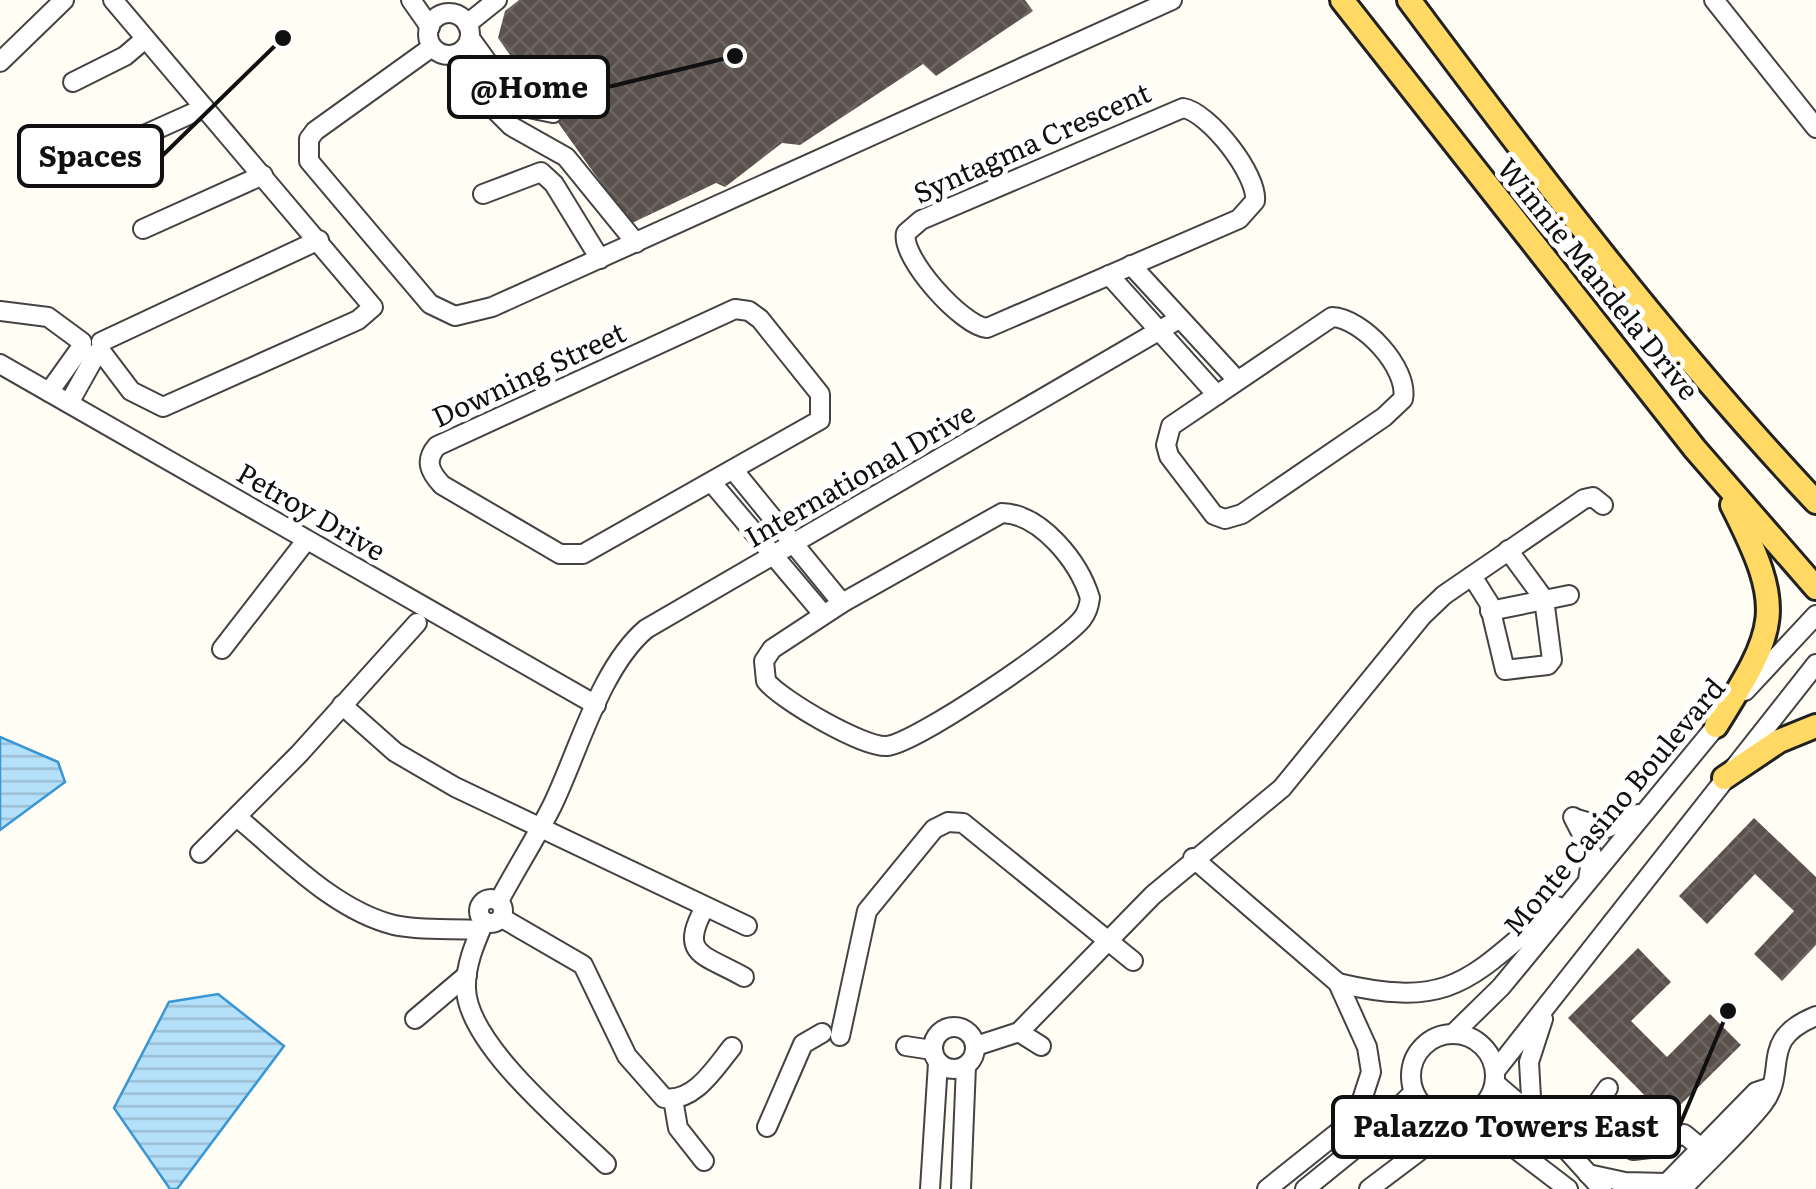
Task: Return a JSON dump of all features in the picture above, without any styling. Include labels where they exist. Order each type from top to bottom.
[{"type":"main road","name":"Winnie Mandela Drive","points":[[1342,0],[1695,448],[1816,588]]},
{"type":"main road","name":"Winnie Mandela Drive","points":[[1409,0],[1496,117],[1816,502]]},
{"type":"main road","points":[[1695,448],[1731,503],[1768,583],[1765,634],[1753,666],[1716,726]]},
{"type":"main road","points":[[1786,470],[1816,486]]},
{"type":"main road","points":[[1724,778],[1779,742],[1816,726]]},
{"type":"street","points":[[0,62],[64,0]]},
{"type":"street","points":[[0,312],[48,317],[92,347],[131,390],[163,408],[368,314],[373,307],[113,0]]},
{"type":"street","points":[[411,0],[444,54],[456,54]]},
{"type":"street","points":[[456,54],[469,31],[497,0]]},
{"type":"street","points":[[553,113],[519,106],[469,31],[444,7],[431,37],[315,131],[308,150],[313,170],[442,313],[471,316],[1172,0]]},
{"type":"street","points":[[1714,0],[1816,128]]},
{"type":"street","points":[[73,82],[124,56],[146,39]]},
{"type":"street","points":[[456,54],[485,100],[511,126],[566,157],[636,243]]},
{"type":"street","points":[[104,152],[204,108]]},
{"type":"street","name":"Syntagma Crescent","points":[[1196,110],[1252,180],[1256,202],[1238,219],[1109,275],[999,324],[978,328],[961,317],[907,253],[904,242],[910,228],[938,212],[1166,112],[1196,110]]},
{"type":"street","points":[[483,194],[541,172],[554,184],[600,259]]},
{"type":"street","points":[[143,229],[263,175]]},
{"type":"street","points":[[50,392],[92,347],[319,240]]},
{"type":"street","points":[[1132,265],[1238,380]]},
{"type":"street","points":[[1109,275],[1217,395]]},
{"type":"street","name":"Downing Street","points":[[742,309],[760,320],[820,394],[823,412],[813,427],[713,484],[572,556],[560,554],[442,485],[430,473],[429,462],[437,446],[742,309]]},
{"type":"street","points":[[1345,318],[1356,321],[1388,358],[1405,392],[1384,417],[1242,514],[1224,519],[1185,483],[1166,445],[1171,426],[1217,395],[1325,320],[1345,318]]},
{"type":"street","name":"International Drive","points":[[467,975],[491,918],[538,830],[596,706],[630,646],[646,629],[1179,319]]},
{"type":"street","points":[[69,403],[92,347]]},
{"type":"street","name":"Petroy Drive","points":[[0,364],[596,706]]},
{"type":"street","points":[[734,472],[842,603]]},
{"type":"street","points":[[713,484],[823,614]]},
{"type":"street","points":[[961,1189],[966,1066],[976,1046],[1020,1032],[1193,858],[1282,788],[1422,616],[1508,550],[1584,500],[1593,498],[1604,505]]},
{"type":"street","points":[[1002,513],[1038,524],[1077,572],[1090,598],[1083,618],[1070,630],[924,730],[890,746],[876,745],[816,716],[766,681],[764,661],[772,649],[823,614],[1002,513]]},
{"type":"street","points":[[222,649],[305,542]]},
{"type":"street","points":[[1472,576],[1486,595],[1506,670],[1548,665],[1552,660],[1544,599],[1508,550]]},
{"type":"street","points":[[1490,611],[1569,595]]},
{"type":"street","name":"Monte Casino Boulevard","points":[[1453,1034],[1501,986],[1644,810],[1816,614]]},
{"type":"street","points":[[200,853],[238,818],[417,622]]},
{"type":"street","points":[[1602,1189],[1496,1077],[1485,1047],[1453,1034],[1426,1043],[1417,1054],[1411,1080],[1426,1109],[1451,1118],[1471,1115],[1487,1102],[1496,1077],[1562,983],[1816,664]]},
{"type":"street","points":[[342,705],[424,771],[538,830],[748,926]]},
{"type":"street","points":[[1338,983],[1409,995],[1437,992],[1471,976],[1590,878],[1589,843],[1574,817],[1607,828],[1644,810]]},
{"type":"street","points":[[238,818],[319,886],[378,920],[397,926],[491,918],[582,965],[627,1056],[658,1094],[673,1099],[706,1080],[732,1047]]},
{"type":"street","points":[[767,1128],[803,1044],[831,1035],[867,911],[934,830],[948,822],[964,824],[1133,961]]},
{"type":"street","points":[[1193,858],[1338,983],[1367,1047],[1371,1072],[1365,1102],[1356,1118],[1329,1144],[1266,1189]]},
{"type":"street","points":[[705,906],[691,941],[697,950],[744,977]]},
{"type":"street","points":[[414,1018],[467,975]]},
{"type":"street","points":[[467,975],[466,992],[486,1038],[525,1084],[606,1164]]},
{"type":"street","points":[[1533,1116],[1529,1062],[1542,1021],[1562,983]]},
{"type":"street","points":[[1588,1174],[1670,1187],[1765,1102],[1784,1037],[1796,1025],[1816,1016]]},
{"type":"street","points":[[930,1189],[935,1056],[942,1030],[956,1026],[970,1033],[976,1046]]},
{"type":"street","points":[[1020,1032],[1041,1046]]},
{"type":"street","points":[[906,1046],[935,1056],[952,1070],[966,1066]]},
{"type":"street","points":[[1608,1088],[1590,1116],[1626,1148],[1650,1148],[1678,1133],[1707,1152]]},
{"type":"street","points":[[1306,1189],[1364,1142],[1414,1092]]},
{"type":"street","points":[[673,1099],[678,1128],[704,1160]]},
{"type":"street","points":[[1471,1115],[1568,1189]]},
{"type":"street","points":[[1369,1189],[1418,1152],[1451,1118]]},
{"type":"water","points":[[0,737],[58,762],[65,782],[0,830]]},
{"type":"water","points":[[218,994],[284,1046],[177,1189],[170,1189],[114,1108],[169,1002]]},
{"type":"building","points":[[519,0],[1025,0],[1033,11],[936,76],[923,64],[800,145],[782,143],[725,187],[716,183],[630,224],[498,38],[505,11]]},
{"type":"building","points":[[1754,818],[1816,877],[1816,945],[1782,981],[1754,954],[1794,911],[1755,874],[1707,924],[1679,896]]},
{"type":"building","points":[[1638,948],[1671,982],[1631,1021],[1667,1057],[1710,1014],[1741,1045],[1667,1118],[1568,1018]]},
{"type":"place","name":"Spaces","points":[[283,38]]},
{"type":"place","name":"@Home","points":[[735,56]]},
{"type":"place","name":"Palazzo Towers East","points":[[1728,1011]]}]
